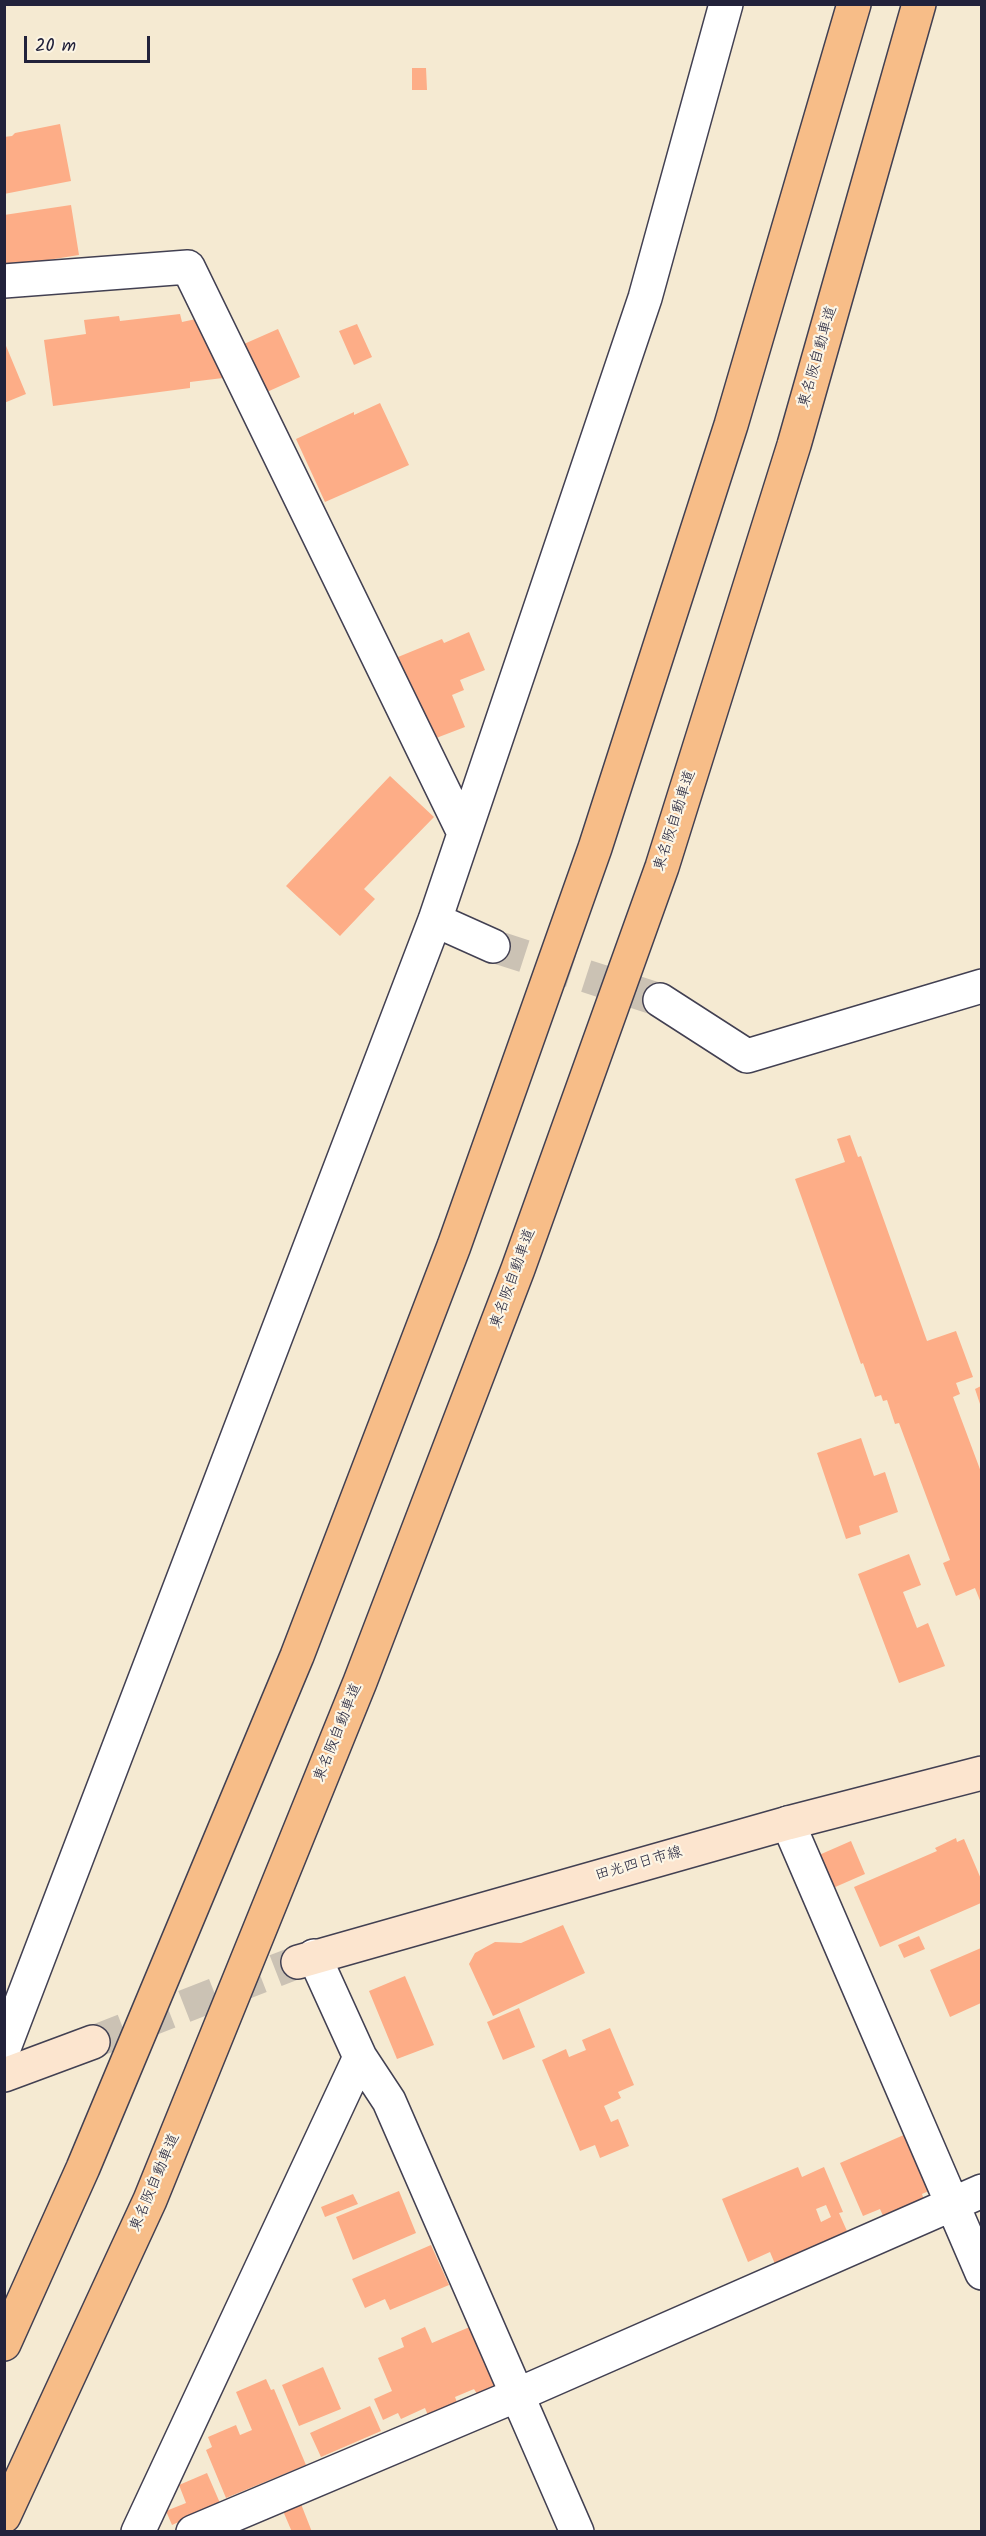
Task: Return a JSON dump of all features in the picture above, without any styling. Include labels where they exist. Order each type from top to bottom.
[{"type":"highway","points":[[4,2344],[83,2168],[297,1656],[454,1246],[599,837],[731,425],[854,4]]},
{"type":"highway","name":"東名阪自動車道","points":[[4,2516],[150,2200],[360,1682],[518,1269],[662,867],[794,445],[919,4]]},
{"type":"main road","name":"田光四日市線","points":[[306,1959],[788,1823],[981,1773]]},
{"type":"main road","points":[[4,2075],[93,2042]]},
{"type":"street","points":[[4,2048],[435,920],[645,298],[726,4]]},
{"type":"street","points":[[4,281],[188,267],[464,833]]},
{"type":"street","points":[[435,920],[493,946]]},
{"type":"street","points":[[660,1000],[747,1056],[981,986]]},
{"type":"street","points":[[788,1823],[981,2273]]},
{"type":"street","points":[[306,1959],[360,2057],[389,2101],[577,2532]]},
{"type":"street","points":[[138,2532],[360,2057]]},
{"type":"street","points":[[193,2532],[517,2395],[981,2191]]},
{"type":"building","points":[[412,68],[426,68],[427,90],[412,90]]},
{"type":"building","points":[[60,124],[71,181],[4,194],[4,137]]},
{"type":"building","points":[[71,205],[79,255],[4,267],[4,215]]},
{"type":"building","points":[[180,314],[182,322],[196,319],[223,378],[190,382],[190,388],[53,406],[44,340],[86,334],[84,320],[119,316],[120,321]]},
{"type":"building","points":[[357,324],[372,357],[354,365],[339,331]]},
{"type":"building","points":[[278,329],[300,377],[267,392],[244,344]]},
{"type":"building","points":[[4,341],[26,394],[4,403]]},
{"type":"building","points":[[380,403],[409,465],[325,502],[296,439],[354,412],[354,415]]},
{"type":"building","points":[[469,632],[485,670],[460,680],[464,690],[452,695],[465,727],[431,740],[398,657],[442,639],[444,643]]},
{"type":"building","points":[[390,776],[434,817],[364,889],[375,899],[340,936],[286,886]]},
{"type":"building","points":[[850,1135],[858,1157],[861,1156],[927,1341],[956,1331],[973,1377],[956,1383],[960,1394],[953,1397],[981,1472],[981,1603],[975,1588],[956,1596],[943,1563],[950,1560],[899,1423],[895,1424],[887,1400],[883,1401],[881,1395],[875,1397],[795,1179],[845,1162],[837,1139]]},
{"type":"building","points":[[981,1386],[981,1407],[975,1389]]},
{"type":"building","points":[[861,1438],[874,1476],[885,1472],[898,1512],[859,1526],[861,1534],[846,1539],[817,1453]]},
{"type":"building","points":[[909,1554],[921,1585],[903,1592],[917,1628],[928,1623],[945,1666],[899,1683],[858,1574]]},
{"type":"building","points":[[956,1838],[957,1842],[964,1839],[981,1879],[981,1903],[880,1947],[854,1887],[937,1851],[935,1848]]},
{"type":"building","points":[[851,1841],[865,1874],[833,1888],[819,1855]]},
{"type":"building","points":[[563,1925],[585,1973],[493,2016],[469,1964],[475,1953],[495,1942],[521,1943]]},
{"type":"building","points":[[919,1936],[925,1949],[904,1958],[898,1945]]},
{"type":"building","points":[[981,1948],[981,2003],[950,2017],[930,1970]]},
{"type":"building","points":[[405,1976],[434,2045],[397,2059],[369,1991]]},
{"type":"building","points":[[519,2008],[535,2047],[503,2060],[487,2022]]},
{"type":"building","points":[[610,2028],[634,2085],[618,2092],[621,2098],[604,2106],[611,2122],[618,2119],[629,2146],[600,2158],[595,2145],[580,2151],[542,2060],[566,2049],[569,2057],[586,2050],[582,2040]]},
{"type":"building","points":[[906,2134],[931,2190],[922,2194],[924,2200],[884,2218],[880,2209],[863,2216],[840,2163]]},
{"type":"building","points":[[798,2167],[802,2177],[824,2167],[843,2212],[839,2213],[847,2231],[775,2264],[770,2252],[748,2262],[722,2199]],"holes":[[[826,2205],[831,2217],[821,2222],[816,2209]]]},
{"type":"building","points":[[399,2191],[416,2233],[353,2260],[336,2217]]},
{"type":"building","points":[[353,2194],[358,2204],[325,2217],[321,2207]]},
{"type":"building","points":[[431,2245],[449,2285],[390,2310],[385,2299],[365,2308],[352,2279]]},
{"type":"building","points":[[472,2326],[497,2386],[477,2394],[474,2389],[455,2397],[458,2405],[429,2418],[425,2408],[401,2419],[398,2413],[383,2420],[374,2399],[392,2391],[378,2358],[404,2347],[401,2338],[425,2327],[432,2343]]},
{"type":"building","points":[[323,2367],[341,2409],[299,2426],[282,2385]]},
{"type":"building","points":[[266,2379],[271,2390],[274,2389],[306,2465],[226,2498],[206,2450],[212,2447],[208,2437],[236,2425],[240,2435],[252,2430],[236,2392]]},
{"type":"building","points":[[370,2406],[381,2431],[321,2457],[310,2433]]},
{"type":"building","points":[[207,2473],[220,2503],[172,2525],[166,2511],[186,2503],[179,2485]]},
{"type":"building","points":[[301,2504],[312,2532],[292,2532],[283,2511]]},
{"type":"tunnel","points":[[493,946],[660,1000]]},
{"type":"tunnel","points":[[93,2042],[298,1962]]}]
